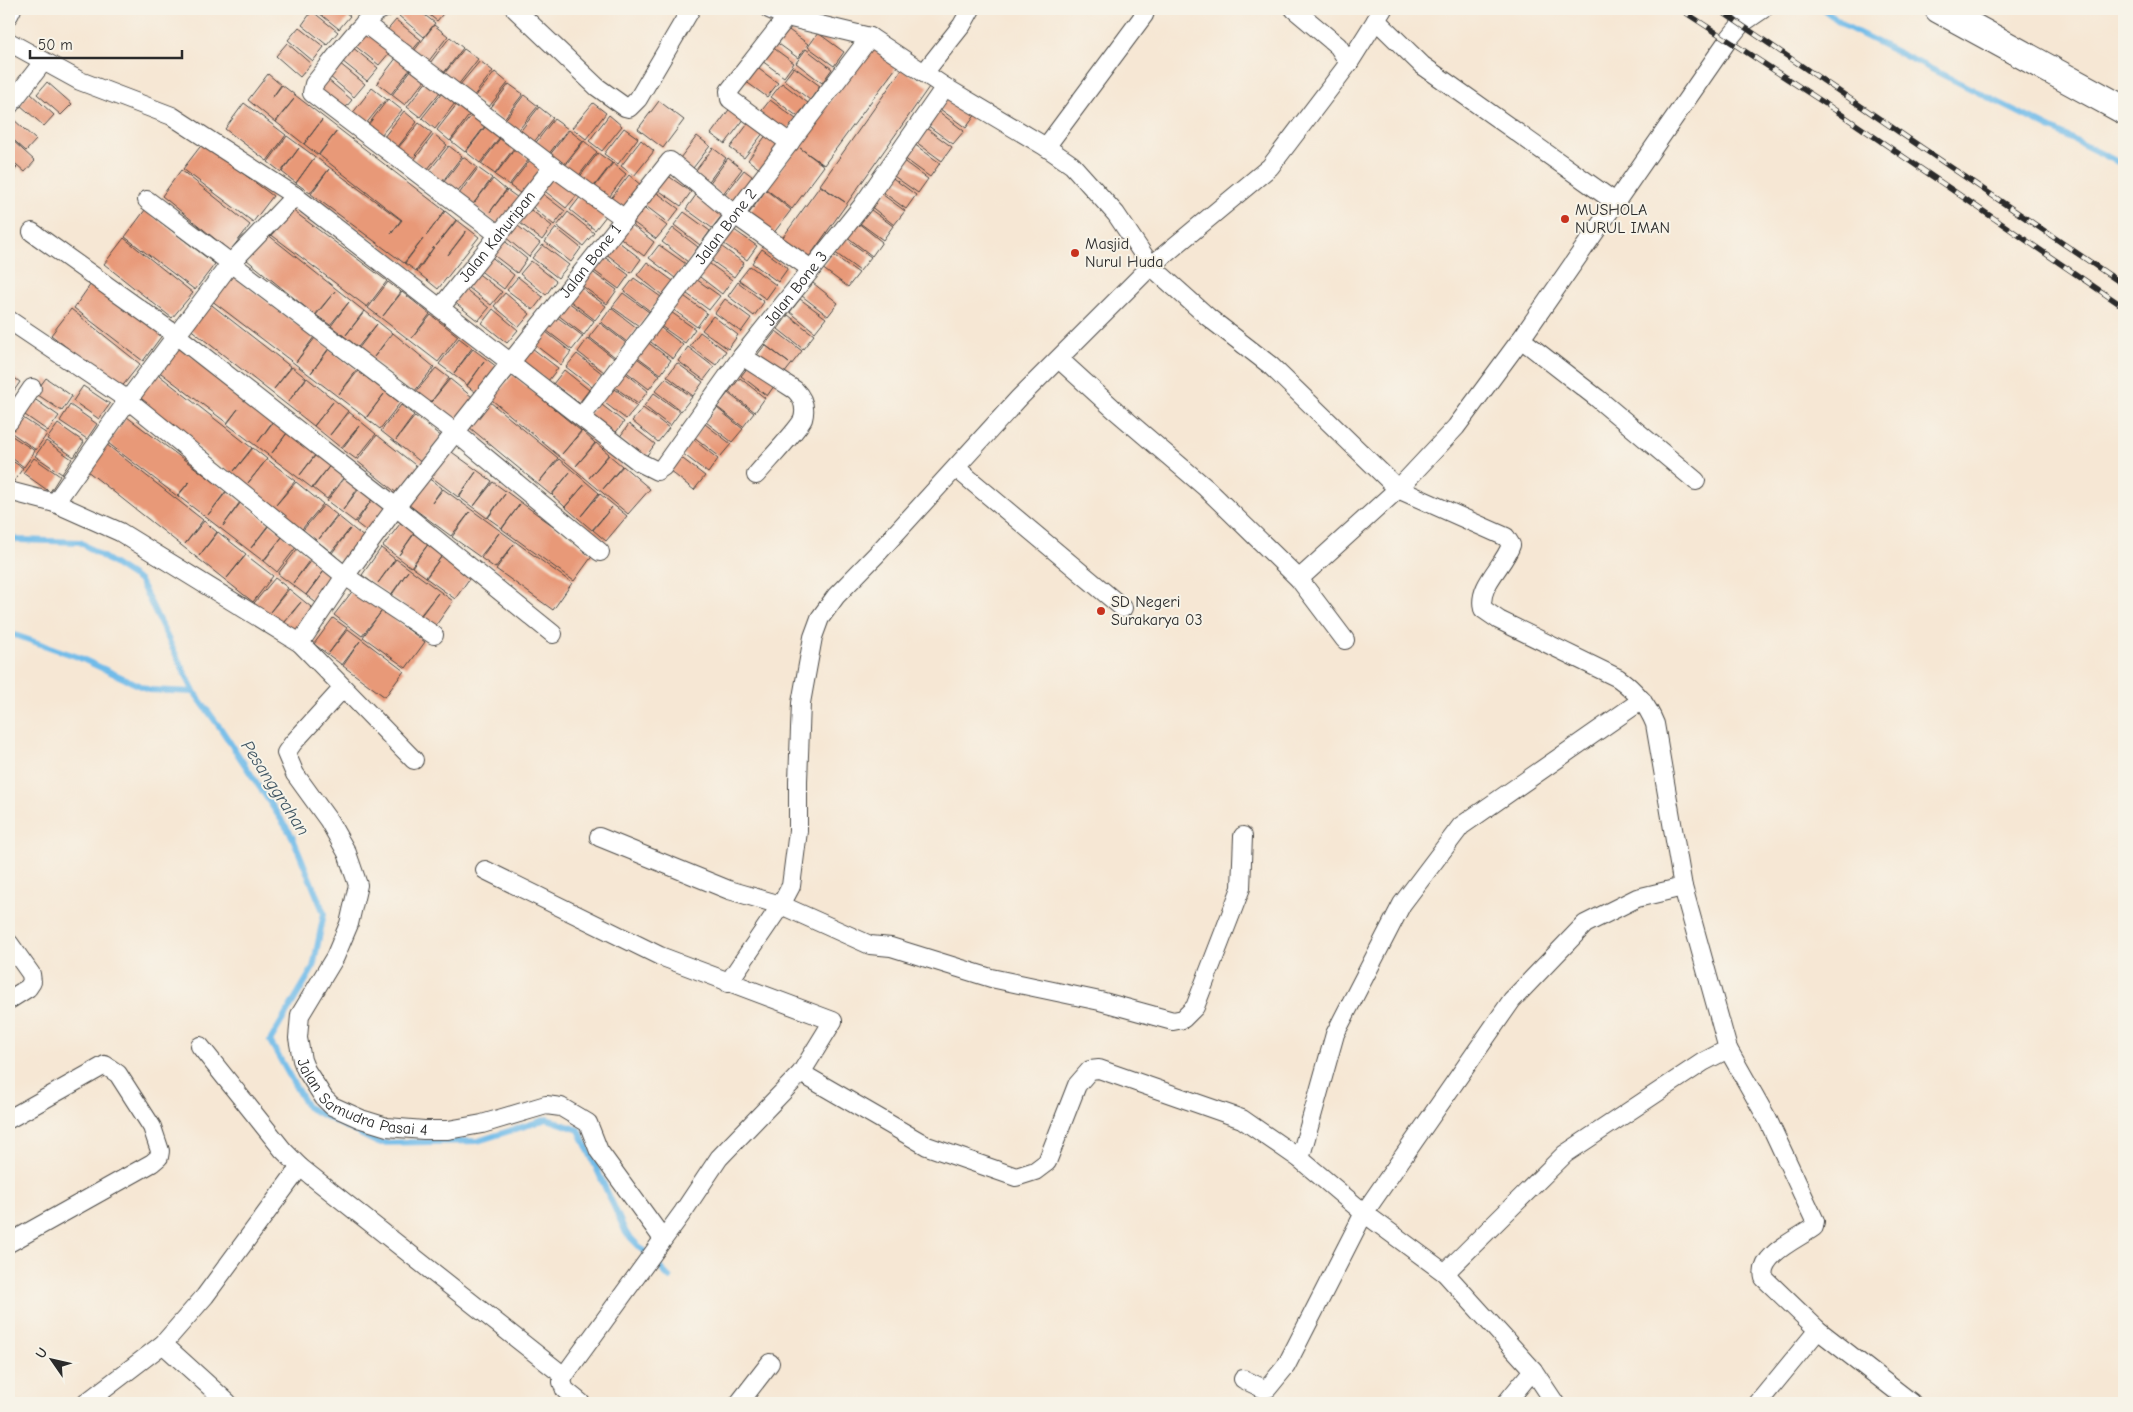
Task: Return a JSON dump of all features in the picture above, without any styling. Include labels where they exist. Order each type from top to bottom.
[{"type":"main road","points":[[1939,9],[2124,110]]},
{"type":"street","points":[[9,15],[12,9]]},
{"type":"street","points":[[384,9],[379,10],[364,23],[314,84],[312,93],[500,235]]},
{"type":"street","points":[[515,9],[597,87],[629,108],[638,99],[691,9]]},
{"type":"street","points":[[769,9],[790,13],[870,37],[945,87],[1046,147],[1072,165],[1116,214],[1150,266],[1208,317],[1270,365],[1398,489],[1506,537],[1511,545],[1508,554],[1488,585],[1481,600],[1483,609],[1500,620],[1618,678],[1642,700],[1655,724],[1683,887],[1728,1049],[1768,1120],[1815,1221],[1814,1227],[1769,1256],[1763,1272],[1764,1278],[1818,1330],[1912,1403]]},
{"type":"street","points":[[924,73],[962,25],[971,9]]},
{"type":"street","points":[[1294,9],[1338,46],[1349,63]]},
{"type":"street","points":[[1300,579],[1398,489],[1456,427],[1521,339],[1614,202],[1728,40],[1741,24],[1763,9]]},
{"type":"street","points":[[1046,147],[1142,11]]},
{"type":"street","points":[[790,13],[729,91],[728,95],[730,99],[790,143]]},
{"type":"street","points":[[728,983],[781,905],[791,886],[795,867],[798,831],[801,703],[813,637],[820,618],[836,596],[876,555],[1019,398],[1150,266],[1270,168],[1349,63],[1379,14],[1422,65],[1614,202]]},
{"type":"street","points":[[364,23],[553,167],[625,219]]},
{"type":"street","name":"Jalan Bone 2","points":[[582,416],[870,37]]},
{"type":"street","points":[[9,42],[80,81],[172,116],[295,196],[582,416]]},
{"type":"street","points":[[9,106],[43,62]]},
{"type":"street","name":"Jalan Bone 3","points":[[582,416],[639,462],[657,471],[663,467],[742,356],[862,206],[945,87]]},
{"type":"street","name":"Jalan Bone 1","points":[[300,643],[345,576],[396,507],[670,161],[735,215]]},
{"type":"street","name":"Jalan Kahuripan","points":[[441,307],[553,167]]},
{"type":"street","points":[[55,504],[128,400],[230,264],[295,196]]},
{"type":"street","points":[[147,200],[456,433],[600,552]]},
{"type":"street","points":[[735,215],[812,269]]},
{"type":"street","points":[[32,232],[176,335],[396,507],[552,634]]},
{"type":"street","points":[[9,320],[128,400],[345,576],[434,635]]},
{"type":"street","points":[[1521,339],[1597,398],[1696,481]]},
{"type":"street","points":[[742,356],[795,390],[800,395],[805,408],[802,421],[756,475]]},
{"type":"street","points":[[1059,359],[1116,412],[1206,488],[1300,579],[1345,640]]},
{"type":"street","points":[[9,422],[32,388]]},
{"type":"street","points":[[956,468],[1123,608]]},
{"type":"street","points":[[9,491],[55,504],[120,532],[300,643],[414,760]]},
{"type":"street","name":"Jalan Samudra Pasai 4","points":[[343,688],[293,742],[286,753],[295,774],[329,821],[348,853],[358,885],[349,924],[335,957],[300,1015],[298,1038],[306,1070],[324,1098],[332,1106],[350,1115],[387,1127],[448,1130],[482,1124],[546,1105],[561,1107],[588,1123],[600,1151],[663,1239]]},
{"type":"street","points":[[1300,1159],[1335,1034],[1402,904],[1461,826],[1642,700]]},
{"type":"street","points":[[599,837],[729,890],[781,905],[870,945],[891,948],[991,978],[1100,1001],[1173,1021],[1183,1019],[1195,1007],[1242,888],[1243,836]]},
{"type":"street","points":[[485,870],[660,956],[833,1021],[801,1073],[719,1158],[564,1376],[562,1382],[565,1390],[581,1403]]},
{"type":"street","points":[[1243,1379],[1262,1388],[1268,1388],[1286,1366],[1364,1213],[1512,1000],[1585,924],[1637,898],[1683,887]]},
{"type":"street","points":[[9,944],[31,974],[32,982],[28,988],[9,1000]]},
{"type":"street","points":[[200,1046],[283,1150],[300,1167],[564,1376]]},
{"type":"street","points":[[1445,1273],[1565,1154],[1703,1062],[1728,1049]]},
{"type":"street","points":[[9,1119],[105,1065],[118,1074],[152,1127],[160,1151],[159,1157],[152,1163],[9,1243]]},
{"type":"street","points":[[801,1073],[927,1146],[1016,1177],[1035,1171],[1047,1162],[1077,1085],[1090,1070],[1099,1069],[1242,1119],[1300,1159],[1364,1213],[1445,1273],[1533,1370],[1555,1403]]},
{"type":"street","points":[[86,1403],[163,1344],[204,1296],[300,1167]]},
{"type":"street","points":[[1758,1403],[1818,1330]]},
{"type":"street","points":[[163,1344],[228,1403]]},
{"type":"street","points":[[739,1403],[770,1363]]},
{"type":"street","points":[[1506,1403],[1533,1370]]},
{"type":"building","points":[[314,9],[341,9],[350,16],[339,29]]},
{"type":"building","points":[[405,9],[417,9],[435,23],[424,37],[399,16]]},
{"type":"building","points":[[422,9],[447,9],[437,21]]},
{"type":"building","points":[[312,11],[338,32],[327,45],[302,25]]},
{"type":"building","points":[[396,20],[421,40],[410,53],[385,33]]},
{"type":"building","points":[[434,25],[448,36],[428,62],[414,51]]},
{"type":"building","points":[[782,25],[808,44],[798,58],[772,39]]},
{"type":"building","points":[[299,27],[324,47],[313,61],[288,40]]},
{"type":"building","points":[[365,31],[390,52],[379,65],[354,45]]},
{"type":"building","points":[[818,33],[844,52],[834,66],[808,47]]},
{"type":"building","points":[[450,37],[463,48],[443,74],[430,63]]},
{"type":"building","points":[[287,43],[311,64],[300,77],[276,56]]},
{"type":"building","points":[[768,44],[794,63],[784,77],[758,58]]},
{"type":"building","points":[[871,46],[898,65],[824,165],[800,148],[824,166],[792,209],[766,189]]},
{"type":"building","points":[[352,47],[378,68],[367,81],[342,61]]},
{"type":"building","points":[[464,49],[478,59],[458,85],[444,74]]},
{"type":"building","points":[[806,49],[832,69],[822,83],[796,63]]},
{"type":"building","points":[[397,57],[411,68],[391,94],[377,83]]},
{"type":"building","points":[[480,61],[493,71],[473,97],[459,86]]},
{"type":"building","points":[[339,63],[365,84],[354,97],[329,76]]},
{"type":"building","points":[[752,64],[778,83],[767,97],[741,78]]},
{"type":"building","points":[[794,67],[820,86],[810,100],[784,80]]},
{"type":"building","points":[[412,69],[425,80],[405,105],[392,95]]},
{"type":"building","points":[[902,69],[929,87],[805,263],[778,244],[820,186],[845,202],[820,185]]},
{"type":"building","points":[[495,72],[508,83],[488,108],[474,98]]},
{"type":"building","points":[[268,74],[281,85],[272,98],[282,85],[456,220],[436,246],[457,220],[479,237],[438,289],[417,272],[434,247],[416,271],[405,263],[423,239],[404,263],[311,194],[329,169],[310,193],[282,172],[299,148],[281,172],[268,162],[287,136],[401,220],[391,234],[402,220],[319,155],[337,131],[318,155],[276,122],[294,99],[275,122],[248,100]]},
{"type":"building","points":[[327,79],[352,100],[341,113],[316,93]]},
{"type":"building","points":[[427,81],[440,92],[420,117],[407,107]]},
{"type":"building","points":[[47,82],[72,104],[61,115],[37,94]]},
{"type":"building","points":[[782,83],[808,103],[797,116],[771,97]]},
{"type":"building","points":[[509,84],[523,94],[503,120],[489,110]]},
{"type":"building","points":[[372,88],[386,99],[365,125],[352,114]]},
{"type":"building","points":[[30,93],[54,115],[44,126],[20,105]]},
{"type":"building","points":[[442,93],[455,103],[435,129],[422,118]]},
{"type":"building","points":[[524,95],[538,106],[517,132],[504,121]]},
{"type":"building","points":[[950,95],[976,114],[966,128],[940,109]]},
{"type":"building","points":[[388,99],[402,110],[381,135],[368,125]]},
{"type":"building","points":[[770,100],[796,119],[785,133],[759,114]]},
{"type":"building","points":[[659,101],[684,120],[663,148],[638,129]]},
{"type":"building","points":[[244,103],[286,135],[267,161],[225,129]]},
{"type":"building","points":[[593,103],[606,113],[586,139],[572,128]]},
{"type":"building","points":[[457,104],[470,114],[450,141],[437,130]]},
{"type":"building","points":[[539,107],[553,118],[533,143],[519,133]]},
{"type":"building","points":[[731,107],[745,118],[725,144],[711,134]]},
{"type":"building","points":[[404,111],[417,122],[397,148],[384,137]]},
{"type":"building","points":[[938,111],[964,131],[953,144],[927,125]]},
{"type":"building","points":[[472,115],[485,126],[465,152],[451,141]]},
{"type":"building","points":[[609,115],[622,126],[602,151],[589,141]]},
{"type":"building","points":[[12,118],[36,140],[26,151],[9,136],[9,121]]},
{"type":"building","points":[[554,119],[568,129],[548,155],[534,145]]},
{"type":"building","points":[[750,121],[764,132],[744,158],[730,148]]},
{"type":"building","points":[[419,123],[432,133],[412,159],[398,148]]},
{"type":"building","points":[[486,126],[500,137],[480,163],[466,152]]},
{"type":"building","points":[[624,128],[638,138],[618,164],[604,154]]},
{"type":"building","points":[[926,128],[952,147],[942,161],[916,142]]},
{"type":"building","points":[[569,130],[583,141],[563,166],[549,156]]},
{"type":"building","points":[[434,134],[447,145],[427,170],[414,160]]},
{"type":"building","points":[[767,134],[781,144],[761,170],[748,160]]},
{"type":"building","points":[[697,136],[710,146],[690,172],[677,162]]},
{"type":"building","points":[[501,137],[514,148],[495,174],[481,164]]},
{"type":"building","points":[[11,139],[35,161],[25,172],[9,158],[9,142]]},
{"type":"building","points":[[641,140],[654,151],[634,176],[621,166]]},
{"type":"building","points":[[584,141],[597,152],[577,178],[564,167]]},
{"type":"building","points":[[203,143],[273,196],[253,222],[183,169]]},
{"type":"building","points":[[914,144],[940,163],[930,177],[904,158]]},
{"type":"building","points":[[449,146],[462,156],[442,182],[429,171]]},
{"type":"building","points":[[713,148],[726,158],[707,184],[693,174]]},
{"type":"building","points":[[515,149],[529,159],[509,185],[495,175]]},
{"type":"building","points":[[598,153],[612,163],[592,189],[578,179]]},
{"type":"building","points":[[463,157],[477,167],[457,193],[443,183]]},
{"type":"building","points":[[728,158],[742,169],[722,195],[709,184]]},
{"type":"building","points":[[9,160],[17,168],[9,177]]},
{"type":"building","points":[[530,160],[544,170],[524,196],[510,186]]},
{"type":"building","points":[[902,160],[928,179],[918,193],[891,174]]},
{"type":"building","points":[[613,163],[626,174],[607,200],[593,189]]},
{"type":"building","points":[[478,168],[492,178],[474,203],[493,179],[506,190],[490,212],[507,190],[521,200],[500,226],[459,194]]},
{"type":"building","points":[[181,170],[250,225],[230,251],[162,196]]},
{"type":"building","points":[[744,170],[757,180],[738,206],[724,196]]},
{"type":"building","points":[[664,173],[691,192],[681,206],[654,187]]},
{"type":"building","points":[[552,175],[577,195],[566,208],[541,188]]},
{"type":"building","points":[[629,175],[642,186],[622,212],[609,201]]},
{"type":"building","points":[[890,176],[916,195],[906,209],[880,190]]},
{"type":"building","points":[[652,189],[679,209],[668,223],[642,203]]},
{"type":"building","points":[[766,190],[791,210],[770,238],[745,219]]},
{"type":"building","points":[[539,191],[565,211],[554,225],[529,204]]},
{"type":"building","points":[[879,192],[905,211],[894,225],[869,205]]},
{"type":"building","points":[[696,195],[723,214],[712,228],[686,209]]},
{"type":"building","points":[[581,196],[606,216],[595,230],[570,210]]},
{"type":"building","points":[[641,206],[667,226],[656,239],[630,220]]},
{"type":"building","points":[[288,207],[387,281],[367,307],[269,233]]},
{"type":"building","points":[[527,207],[552,226],[542,240],[516,220]]},
{"type":"building","points":[[867,207],[893,226],[883,240],[857,221]]},
{"type":"building","points":[[145,210],[215,264],[195,290],[125,237]]},
{"type":"building","points":[[568,212],[594,233],[583,246],[557,226]]},
{"type":"building","points":[[684,212],[710,231],[700,245],[674,225]]},
{"type":"building","points":[[628,222],[654,242],[644,256],[618,236]]},
{"type":"building","points":[[857,222],[882,242],[872,256],[846,236]]},
{"type":"building","points":[[514,223],[540,243],[529,257],[504,236]]},
{"type":"building","points":[[730,227],[757,246],[747,260],[720,241]]},
{"type":"building","points":[[556,228],[581,248],[571,262],[545,242]]},
{"type":"building","points":[[673,228],[698,247],[688,262],[662,242]]},
{"type":"building","points":[[267,234],[364,311],[346,335],[365,311],[392,333],[374,357],[393,333],[434,367],[414,392],[359,348],[377,324],[358,347],[331,326],[349,302],[330,325],[316,315],[335,291],[315,315],[247,260]]},
{"type":"building","points":[[124,238],[193,293],[172,318],[104,264]]},
{"type":"building","points":[[845,238],[871,257],[860,271],[834,252]]},
{"type":"building","points":[[502,239],[527,259],[517,273],[491,253]]},
{"type":"building","points":[[615,239],[641,259],[631,273],[605,253]]},
{"type":"building","points":[[718,244],[744,263],[734,277],[708,258]]},
{"type":"building","points":[[543,245],[569,265],[558,278],[532,258]]},
{"type":"building","points":[[659,245],[686,264],[675,278],[649,258]]},
{"type":"building","points":[[762,249],[788,268],[778,282],[752,263]]},
{"type":"building","points":[[832,254],[859,273],[848,287],[822,268]]},
{"type":"building","points":[[489,255],[514,275],[504,289],[478,269]]},
{"type":"building","points":[[603,256],[629,275],[619,289],[593,270]]},
{"type":"building","points":[[531,261],[556,281],[546,295],[520,274]]},
{"type":"building","points":[[706,261],[732,280],[722,294],[696,274]]},
{"type":"building","points":[[647,262],[673,281],[662,295],[637,275]]},
{"type":"building","points":[[750,266],[776,285],[766,299],[739,280]]},
{"type":"building","points":[[591,271],[617,290],[607,304],[581,285]]},
{"type":"building","points":[[476,272],[502,292],[491,305],[465,285]]},
{"type":"building","points":[[230,274],[314,337],[296,362],[315,338],[329,348],[311,373],[329,349],[357,370],[339,394],[358,371],[400,403],[380,429],[211,300]]},
{"type":"building","points":[[518,277],[543,297],[533,310],[507,290]]},
{"type":"building","points":[[693,277],[720,296],[709,310],[683,291]]},
{"type":"building","points":[[634,278],[661,297],[650,311],[624,291]]},
{"type":"building","points":[[93,281],[163,334],[143,361],[74,308]]},
{"type":"building","points":[[388,282],[401,292],[383,316],[402,292],[430,314],[412,338],[431,315],[458,336],[438,362],[368,308]]},
{"type":"building","points":[[738,282],[764,302],[754,316],[728,296]]},
{"type":"building","points":[[813,283],[838,303],[828,316],[802,296]]},
{"type":"building","points":[[580,287],[606,306],[595,320],[569,300]]},
{"type":"building","points":[[464,288],[489,308],[478,321],[453,301]]},
{"type":"building","points":[[505,293],[530,314],[519,327],[494,306]]},
{"type":"building","points":[[623,293],[649,312],[639,326],[612,307]]},
{"type":"building","points":[[681,294],[707,313],[697,327],[671,308]]},
{"type":"building","points":[[725,299],[751,318],[741,332],[715,313]]},
{"type":"building","points":[[800,299],[826,318],[815,332],[790,312]]},
{"type":"building","points":[[208,302],[291,367],[274,389],[292,367],[306,378],[288,402],[307,378],[348,411],[330,435],[349,412],[376,434],[356,459],[342,449],[359,426],[341,448],[189,328]]},
{"type":"building","points":[[568,302],[594,321],[584,335],[558,315]]},
{"type":"building","points":[[611,308],[637,328],[627,342],[601,322]]},
{"type":"building","points":[[71,309],[140,364],[120,389],[51,335]]},
{"type":"building","points":[[493,309],[518,330],[507,343],[482,323]]},
{"type":"building","points":[[668,310],[695,329],[685,343],[658,324]]},
{"type":"building","points":[[788,315],[814,335],[803,349],[778,329]]},
{"type":"building","points":[[713,316],[738,335],[728,349],[702,330]]},
{"type":"building","points":[[557,317],[583,336],[572,350],[546,330]]},
{"type":"building","points":[[600,323],[626,343],[615,357],[589,337]]},
{"type":"building","points":[[657,325],[683,345],[673,359],[647,339]]},
{"type":"building","points":[[776,331],[802,351],[780,379],[754,359]]},
{"type":"building","points":[[546,332],[571,352],[561,365],[535,345]]},
{"type":"building","points":[[700,332],[726,351],[716,365],[690,346]]},
{"type":"building","points":[[459,338],[472,348],[454,373],[473,349],[501,370],[481,396],[467,386],[484,362],[467,385],[439,364]]},
{"type":"building","points":[[588,338],[614,358],[604,372],[578,352]]},
{"type":"building","points":[[646,341],[671,360],[661,374],[635,355]]},
{"type":"building","points":[[176,344],[275,418],[258,442],[276,418],[318,451],[300,475],[319,451],[347,473],[327,499],[313,488],[331,464],[312,488],[227,424],[238,409],[227,423],[157,370]]},
{"type":"building","points":[[688,347],[714,367],[704,380],[678,361]]},
{"type":"building","points":[[532,348],[558,368],[548,381],[522,362]]},
{"type":"building","points":[[577,354],[603,374],[592,387],[566,367]]},
{"type":"building","points":[[634,356],[660,375],[649,389],[624,370]]},
{"type":"building","points":[[752,362],[777,382],[767,396],[741,376]]},
{"type":"building","points":[[677,363],[703,382],[693,396],[667,376]]},
{"type":"building","points":[[436,368],[449,378],[431,402],[450,379],[477,401],[457,426],[415,393]]},
{"type":"building","points":[[564,370],[589,390],[579,403],[553,384]]},
{"type":"building","points":[[623,371],[648,391],[638,404],[612,385]]},
{"type":"building","points":[[155,372],[252,448],[234,471],[253,448],[295,481],[276,505],[296,482],[323,504],[302,529],[135,397]]},
{"type":"building","points":[[9,374],[20,382],[9,398]]},
{"type":"building","points":[[513,375],[581,431],[562,454],[582,431],[595,443],[576,466],[596,443],[609,454],[589,478],[609,455],[622,466],[603,489],[623,466],[650,489],[628,514],[492,400]]},
{"type":"building","points":[[46,378],[72,396],[62,411],[35,393]]},
{"type":"building","points":[[666,378],[692,397],[681,411],[655,391]]},
{"type":"building","points":[[740,378],[765,398],[755,412],[729,392]]},
{"type":"building","points":[[83,386],[110,404],[99,419],[73,401]]},
{"type":"building","points":[[611,386],[637,406],[626,419],[601,400]]},
{"type":"building","points":[[654,393],[680,412],[670,426],[644,406]]},
{"type":"building","points":[[728,393],[754,413],[743,427],[717,407]]},
{"type":"building","points":[[33,398],[59,416],[48,431],[22,413]]},
{"type":"building","points":[[490,402],[558,458],[539,482],[559,459],[599,493],[581,516],[600,494],[627,516],[606,541],[593,530],[612,507],[592,530],[552,495],[570,472],[551,495],[469,427]]},
{"type":"building","points":[[598,402],[624,422],[613,436],[587,416]]},
{"type":"building","points":[[70,405],[97,424],[87,439],[60,421]]},
{"type":"building","points":[[401,405],[414,415],[396,440],[415,416],[442,437],[422,463],[381,431]]},
{"type":"building","points":[[643,408],[669,428],[658,442],[632,421]]},
{"type":"building","points":[[717,408],[743,429],[732,442],[706,422]]},
{"type":"building","points":[[20,416],[47,434],[36,450],[9,431]]},
{"type":"building","points":[[127,417],[226,491],[208,515],[227,491],[240,502],[223,526],[241,502],[269,524],[251,548],[270,524],[297,546],[277,572],[264,561],[282,537],[263,561],[178,496],[189,482],[177,496],[108,443]]},
{"type":"building","points":[[58,424],[84,442],[74,457],[47,439]]},
{"type":"building","points":[[629,424],[655,444],[645,458],[619,438]]},
{"type":"building","points":[[705,424],[731,444],[720,457],[694,437]]},
{"type":"building","points":[[9,434],[35,451],[24,467],[9,456]]},
{"type":"building","points":[[377,435],[419,468],[398,494],[357,461]]},
{"type":"building","points":[[693,439],[718,459],[708,473],[682,453]]},
{"type":"building","points":[[46,441],[72,459],[62,474],[35,456]]},
{"type":"building","points":[[106,444],[203,520],[185,544],[204,521],[217,532],[199,556],[218,532],[246,554],[227,578],[246,555],[273,576],[253,602],[86,470]]},
{"type":"building","points":[[449,450],[492,481],[474,506],[493,482],[593,555],[574,581],[502,529],[520,504],[502,528],[488,518],[505,494],[487,518],[459,497],[476,472],[458,497],[430,476]]},
{"type":"building","points":[[679,456],[705,476],[694,490],[669,470]]},
{"type":"building","points":[[34,458],[60,476],[50,492],[23,473]]},
{"type":"building","points":[[9,459],[23,468],[12,484],[9,482]]},
{"type":"building","points":[[347,475],[360,485],[343,510],[361,486],[389,507],[369,533],[356,523],[373,498],[355,522],[327,501]]},
{"type":"building","points":[[428,478],[442,488],[432,503],[443,489],[572,583],[553,610],[496,569],[514,544],[495,568],[481,558],[499,533],[480,557],[452,537],[470,512],[451,536],[409,505]]},
{"type":"building","points":[[324,505],[337,515],[319,539],[338,516],[365,538],[345,564],[332,553],[350,529],[331,552],[303,530]]},
{"type":"building","points":[[403,520],[416,530],[399,555],[417,530],[474,572],[455,599],[426,578],[444,553],[426,577],[412,567],[429,543],[411,567],[383,546]]},
{"type":"building","points":[[298,548],[311,558],[293,583],[312,559],[340,580],[320,606],[278,574]]},
{"type":"building","points":[[381,548],[395,559],[378,583],[396,559],[453,601],[434,628],[420,617],[438,593],[419,617],[391,596],[408,571],[390,596],[362,575]]},
{"type":"building","points":[[275,578],[288,588],[270,612],[289,589],[316,611],[296,637],[282,626],[301,602],[281,625],[254,603]]},
{"type":"building","points":[[354,589],[425,642],[406,668],[363,637],[381,612],[362,636],[334,615]]},
{"type":"building","points":[[333,618],[347,628],[329,653],[348,629],[404,671],[385,697],[343,666],[360,641],[342,665],[314,644]]},
{"type":"waterway","points":[[1823,9],[1847,27],[2124,165]]},
{"type":"waterway","name":"Pesanggrahan","points":[[9,536],[18,540],[80,542],[140,581],[194,692],[221,729],[292,836],[324,913],[313,968],[270,1041],[307,1107],[378,1143],[478,1141],[547,1119],[579,1130],[626,1233],[670,1278]]},
{"type":"waterway","points":[[9,633],[78,657],[149,690],[194,692]]},
{"type":"railway","points":[[1680,9],[1829,106],[2124,307]]},
{"type":"railway","points":[[1718,9],[2124,285]]},
{"type":"place","name":"MUSHOLA NURUL IMAN","points":[[1565,219]]},
{"type":"place","name":"Masjid Nurul Huda","points":[[1075,253]]},
{"type":"place","name":"SD Negeri Surakarya 03","points":[[1101,611]]}]
